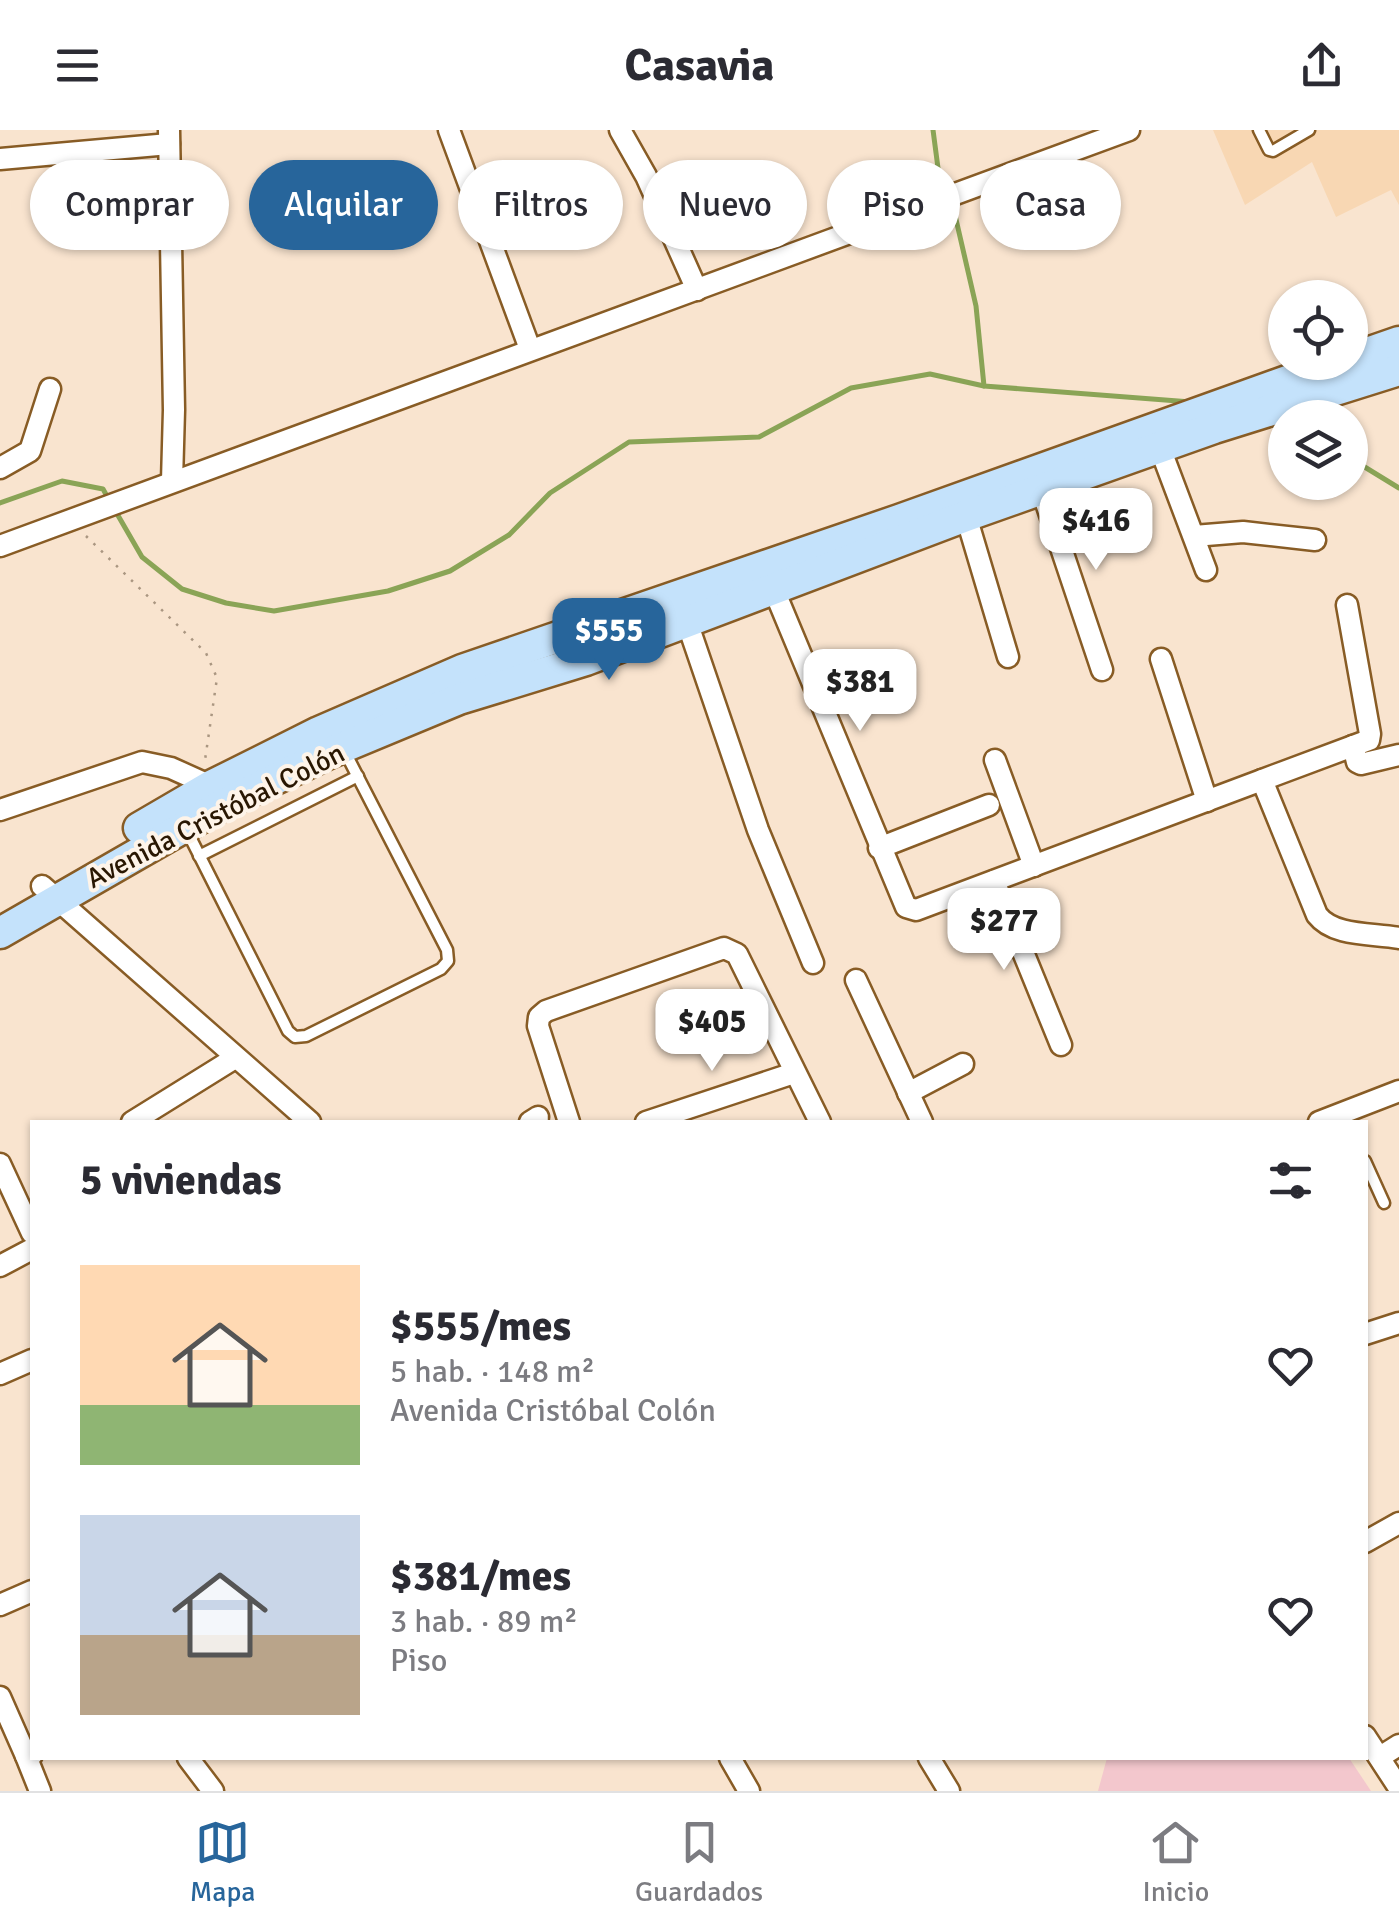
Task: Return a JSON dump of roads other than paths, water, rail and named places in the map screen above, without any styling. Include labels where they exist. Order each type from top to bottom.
[{"type":"street","points":[[449,130],[530,349]]},
{"type":"street","points":[[620,130],[646,176],[697,290]]},
{"type":"street","points":[[0,546],[1129,130]]},
{"type":"street","points":[[0,159],[169,137],[172,481]]},
{"type":"street","points":[[1368,353],[1399,342]]},
{"type":"street","name":"Avenida Cristóbal Colón","points":[[0,933],[48,893],[207,784],[462,670],[1318,382],[1399,370]]},
{"type":"street","points":[[0,468],[30,450],[50,389]]},
{"type":"street","name":"Avenida Cristóbal Colón","points":[[0,912],[48,893],[343,747],[459,699],[586,660],[966,516],[1160,448],[1206,420]]},
{"type":"street","points":[[1160,448],[1206,570]]},
{"type":"street","points":[[1042,491],[1102,670]]},
{"type":"street","points":[[966,516],[1008,657]]},
{"type":"street","points":[[1194,536],[1242,532],[1315,540]]},
{"type":"street","points":[[774,590],[900,898],[906,907],[916,910],[1369,740],[1347,605]]},
{"type":"street","points":[[687,622],[758,830],[813,963]]},
{"type":"street","points":[[1161,660],[1208,800]]},
{"type":"street","points":[[1353,746],[1360,764],[1399,755]]},
{"type":"street","points":[[995,760],[1034,866]]},
{"type":"street","points":[[0,810],[142,762],[170,768],[207,784]]},
{"type":"street","points":[[1262,780],[1324,924],[1399,938]]},
{"type":"street","points":[[879,848],[989,805]]},
{"type":"street","points":[[994,881],[1061,1045]]},
{"type":"street","points":[[48,893],[308,1120]]},
{"type":"street","points":[[568,1120],[538,1026],[546,1011],[724,948],[737,954],[819,1120]]},
{"type":"street","points":[[856,980],[921,1120]]},
{"type":"street","points":[[135,1120],[235,1058]]},
{"type":"street","points":[[908,1093],[963,1064]]},
{"type":"street","points":[[652,1120],[794,1073]]},
{"type":"street","points":[[1346,1118],[1399,1091]]},
{"type":"street","points":[[0,1164],[30,1229]]},
{"type":"street","points":[[0,1266],[30,1250]]},
{"type":"street","points":[[1368,1333],[1399,1322]]},
{"type":"street","points":[[0,1374],[30,1361]]},
{"type":"street","points":[[1368,1540],[1399,1522]]},
{"type":"street","points":[[0,1604],[30,1592]]},
{"type":"street","points":[[0,1697],[29,1755],[35,1789]]},
{"type":"street","points":[[1368,1740],[1399,1788]]},
{"type":"street","points":[[1380,1757],[1399,1745]]},
{"type":"street","points":[[190,1760],[214,1791]]},
{"type":"street","points":[[731,1760],[749,1791]]},
{"type":"street","points":[[929,1760],[949,1791]]},
{"type":"lane","points":[[1259,130],[1273,151],[1308,130]]},
{"type":"lane","points":[[184,826],[288,1031],[296,1037],[306,1036],[448,961],[447,950],[343,747]]},
{"type":"lane","points":[[200,856],[358,776]]},
{"type":"lane","points":[[1368,1168],[1384,1203]]},
{"type":"waterway","points":[[933,130],[937,160]]},
{"type":"waterway","points":[[960,237],[976,306],[984,386]]},
{"type":"waterway","points":[[116,512],[142,557],[182,589],[226,603],[274,611],[388,591],[450,571],[509,535],[550,493],[629,442],[759,437],[851,388],[930,374],[984,386],[1191,402]]},
{"type":"waterway","points":[[1368,469],[1399,488]]},
{"type":"waterway","points":[[0,503],[62,481],[103,489],[108,498]]}]
